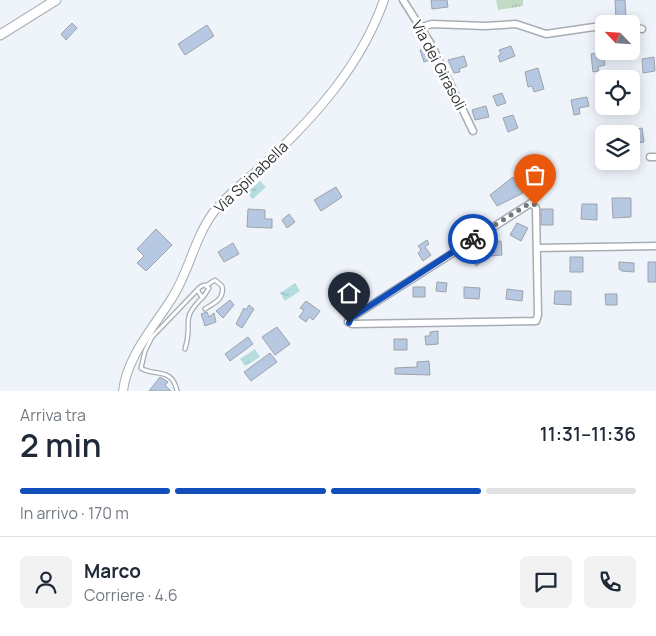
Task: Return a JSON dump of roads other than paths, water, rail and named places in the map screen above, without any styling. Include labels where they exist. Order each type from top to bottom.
[{"type":"main road","points":[[0,35],[56,0]]},
{"type":"street","name":"Via Spinabella","points":[[123,391],[130,366],[178,289],[212,216],[225,200],[301,128],[332,94],[370,35],[384,0]]},
{"type":"street","name":"Via dei Girasoli","points":[[403,0],[421,27],[473,131]]},
{"type":"street","points":[[421,27],[432,24],[516,24],[546,34],[595,27]]},
{"type":"street","points":[[532,203],[536,208],[537,248],[538,315],[535,322],[352,324],[348,322],[351,318],[532,203]]},
{"type":"street","points":[[537,248],[656,246]]},
{"type":"lane","points":[[177,391],[175,384],[164,374],[144,371],[141,368],[150,336],[200,287],[214,280],[222,286],[223,292],[219,300],[205,309]]},
{"type":"lane","points":[[184,349],[188,339],[188,314],[209,291],[207,285]]},
{"type":"lane","points":[[198,291],[201,296],[204,296]]},
{"type":"water","points":[[260,181],[266,187],[253,199],[247,193]]},
{"type":"water","points":[[295,283],[300,291],[285,301],[280,293]]},
{"type":"water","points":[[255,349],[260,357],[245,366],[240,359]]}]
